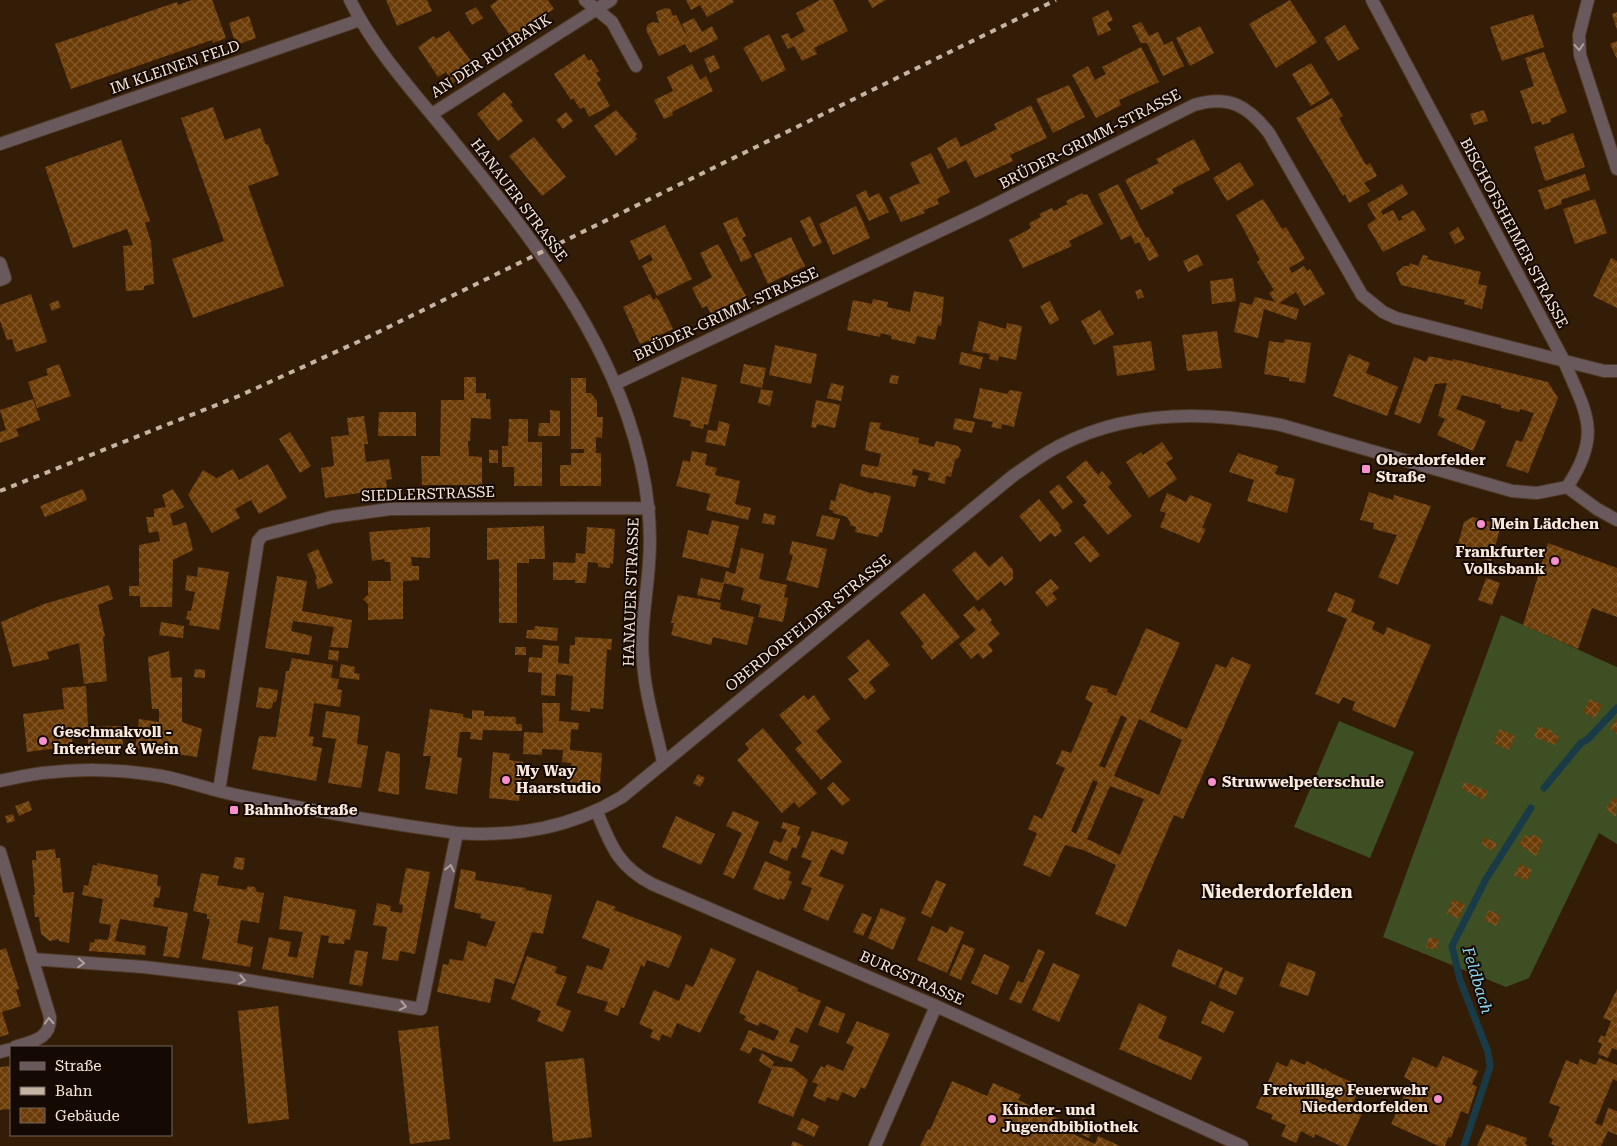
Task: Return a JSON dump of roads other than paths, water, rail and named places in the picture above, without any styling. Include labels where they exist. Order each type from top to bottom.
[{"type":"street","name":"HANAUER STRASSE","points":[[350,0],[360,20],[388,61],[541,252],[578,310],[615,384],[641,458],[649,508],[649,562],[643,662],[663,762]]},
{"type":"street","name":"AN DER RUHBANK","points":[[432,114],[589,5],[611,0]]},
{"type":"street","name":"BISCHOFSHEIMER STRASSE","points":[[1372,0],[1563,359],[1582,403],[1588,421],[1589,434],[1584,459],[1567,487]]},
{"type":"street","points":[[1588,0],[1578,35],[1580,55],[1617,169]]},
{"type":"street","points":[[589,5],[612,22],[636,66]]},
{"type":"street","name":"IM KLEINEN FELD","points":[[0,144],[360,20]]},
{"type":"street","name":"BRÜDER-GRIMM-STRASSE","points":[[615,384],[978,213],[1194,105],[1213,101],[1227,101],[1240,105],[1260,121],[1362,295],[1372,304],[1396,318],[1563,359],[1604,371],[1617,371]]},
{"type":"street","points":[[0,263],[5,278],[0,280]]},
{"type":"street","name":"OBERDORFELDER STRASSE","points":[[0,781],[26,774],[88,770],[163,776],[219,792],[457,832],[483,834],[526,832],[570,822],[597,812],[622,797],[1014,475],[1061,445],[1109,427],[1179,416],[1228,416],[1281,426],[1512,491],[1537,493],[1567,487]]},
{"type":"street","points":[[1567,487],[1597,509],[1617,520]]},
{"type":"street","name":"SIEDLERSTRASSE","points":[[219,792],[258,541],[263,535],[332,517],[390,509],[649,508]]},
{"type":"street","name":"BURGSTRASSE","points":[[597,812],[612,849],[625,866],[638,876],[936,1006],[1242,1146]]},
{"type":"street","points":[[32,959],[144,967],[228,977],[421,1009],[457,832]]},
{"type":"street","points":[[0,852],[46,1003],[50,1028],[46,1035],[39,1039],[18,1046]]},
{"type":"street","points":[[875,1146],[936,1006]]},
{"type":"waterway","name":"Feldbach","points":[[1544,788],[1581,743],[1588,739],[1617,708]]},
{"type":"waterway","name":"Feldbach","points":[[1464,1146],[1490,1067],[1488,1052],[1460,980],[1452,946],[1486,879],[1531,808]]},
{"type":"railway","points":[[0,491],[239,396],[362,340],[1056,0]]},
{"type":"place","name":"Oberdorfelder Straße","points":[[1366,469]]},
{"type":"place","name":"Mein Lädchen","points":[[1481,524]]},
{"type":"place","name":"Frankfurter Volksbank","points":[[1555,561]]},
{"type":"place","name":"Geschmakvoll - Interieur & Wein","points":[[43,741]]},
{"type":"place","name":"My Way Haarstudio","points":[[506,780]]},
{"type":"place","name":"Struwwelpeterschule","points":[[1212,782]]},
{"type":"place","name":"Bahnhofstraße","points":[[234,810]]},
{"type":"place","name":"Freiwillige Feuerwehr Niederdorfelden","points":[[1438,1099]]},
{"type":"place","name":"Kinder- und Jugendbibliothek","points":[[992,1119]]},
{"type":"district","name":"Niederdorfelden","points":[[1277,892]]}]
